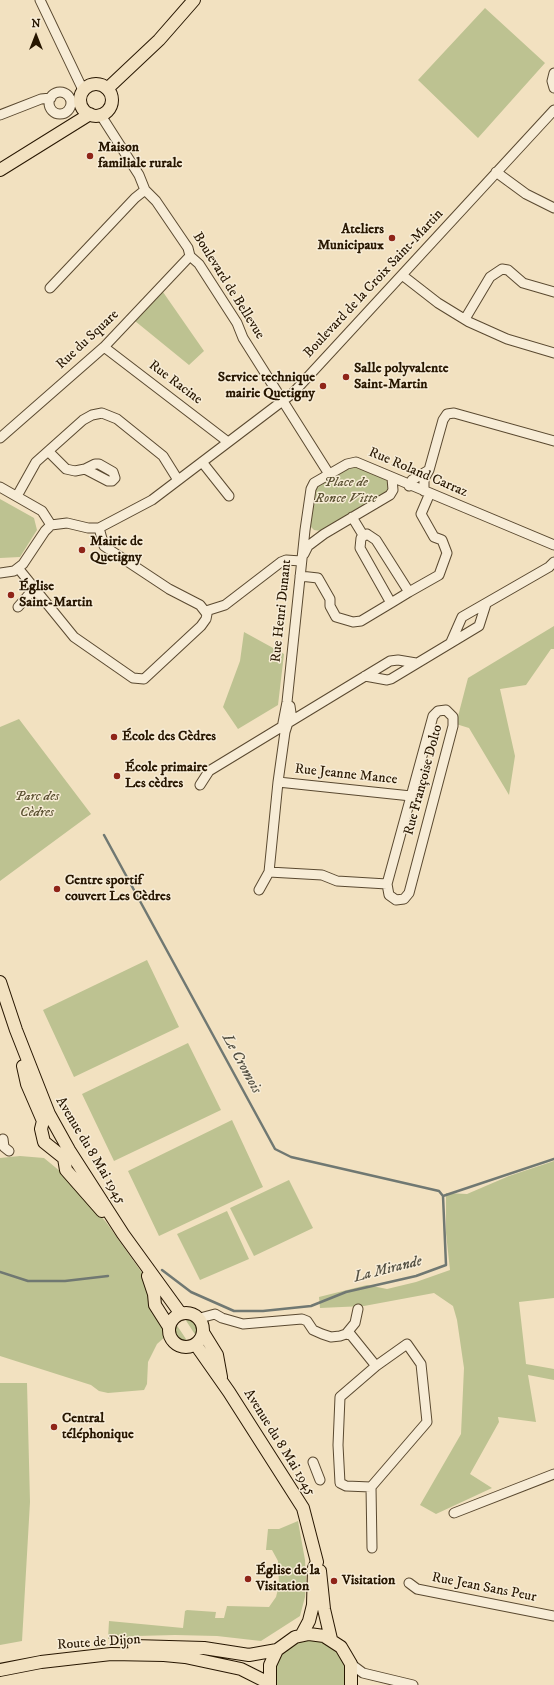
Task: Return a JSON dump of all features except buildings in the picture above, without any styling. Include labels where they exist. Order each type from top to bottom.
[{"type":"main road","points":[[107,89],[159,40],[194,0]]},
{"type":"main road","points":[[0,170],[65,130],[91,112],[109,108],[111,104],[110,93],[107,89],[95,84],[83,90],[80,98],[91,112]]},
{"type":"main road","name":"Avenue du 8 Mai 1945","points":[[0,982],[16,1030],[27,1084],[49,1122],[140,1259]]},
{"type":"main road","points":[[49,1122],[42,1136],[46,1145],[64,1158],[66,1170],[123,1234]]},
{"type":"main road","points":[[140,1259],[181,1314]]},
{"type":"main road","points":[[140,1259],[152,1285],[155,1305],[169,1327],[171,1339],[179,1346],[185,1348],[196,1345],[204,1334]]},
{"type":"main road","points":[[169,1327],[173,1319],[181,1314],[191,1313],[200,1318],[203,1323],[204,1334],[217,1356],[220,1373],[225,1386]]},
{"type":"main road","name":"Avenue du 8 Mai 1945","points":[[196,1345],[225,1386],[303,1508],[317,1562],[314,1568],[313,1605],[309,1621],[302,1634]]},
{"type":"main road","points":[[317,1562],[319,1563],[324,1609],[331,1639]]},
{"type":"main road","points":[[269,1684],[270,1665],[277,1650],[288,1640],[302,1634],[317,1634],[331,1639],[345,1652],[351,1664],[351,1685]]},
{"type":"main road","points":[[41,1662],[76,1654],[130,1646],[196,1647],[249,1655],[277,1650]]},
{"type":"main road","name":"Route de Dijon","points":[[0,1670],[41,1662],[111,1654],[164,1655],[185,1657],[241,1669],[269,1684]]},
{"type":"street","points":[[42,0],[59,36],[63,51],[83,90]]},
{"type":"street","points":[[554,73],[552,81],[554,88]]},
{"type":"street","points":[[0,115],[41,99],[51,98]]},
{"type":"street","name":"Boulevard de la Croix Saint-Martin","points":[[99,528],[152,500],[293,393],[554,110]]},
{"type":"street","name":"Boulevard de Bellevue","points":[[91,112],[140,176],[145,190],[156,201],[188,248],[190,256],[199,266],[237,323],[243,338],[283,400]]},
{"type":"street","points":[[496,172],[521,191],[554,208]]},
{"type":"street","points":[[50,288],[135,198],[145,190]]},
{"type":"street","name":"Rue du Square","points":[[0,438],[104,347],[190,256]]},
{"type":"street","points":[[465,319],[490,277],[502,269],[508,270],[523,283],[554,292]]},
{"type":"street","points":[[402,275],[438,303],[465,319],[507,339],[554,353]]},
{"type":"street","name":"Rue Racine","points":[[104,347],[228,442]]},
{"type":"street","points":[[283,400],[329,474]]},
{"type":"street","points":[[17,496],[32,467],[83,420],[97,414],[106,413],[117,418],[163,456],[178,480]]},
{"type":"street","points":[[300,576],[318,578],[330,599],[330,606],[336,617],[353,622],[361,621],[439,575],[447,553],[442,540],[434,537],[421,514],[427,492],[424,481],[429,470],[443,420],[447,414],[454,413],[554,441]]},
{"type":"street","points":[[49,452],[66,468],[75,471],[85,469]]},
{"type":"street","points":[[202,462],[229,496]]},
{"type":"street","name":"Rue Roland Carraz","points":[[329,474],[346,464],[354,462],[554,545]]},
{"type":"street","points":[[206,611],[225,605],[270,569],[283,561],[301,561],[308,546],[324,534],[390,495],[409,486],[412,480],[429,470]]},
{"type":"street","name":"Rue Henri Dunant","points":[[269,872],[278,782],[289,704],[301,561],[306,522],[312,487],[329,474]]},
{"type":"street","points":[[390,495],[393,490],[392,478]]},
{"type":"street","points":[[0,487],[42,511],[52,525]]},
{"type":"street","points":[[352,517],[363,535]]},
{"type":"street","points":[[306,522],[312,533],[318,536],[324,534]]},
{"type":"street","points":[[0,573],[18,568],[52,525],[67,523],[88,528],[99,528],[104,546],[169,589],[200,605],[206,611],[206,619],[202,626],[146,677],[141,680],[137,679],[74,637],[18,568]]},
{"type":"street","points":[[363,535],[370,535],[376,540],[409,592]]},
{"type":"street","points":[[363,535],[359,542],[360,548],[391,603]]},
{"type":"street","points":[[451,642],[460,619],[550,566],[554,562]]},
{"type":"street","points":[[18,607],[31,592],[28,580]]},
{"type":"street","points":[[366,676],[382,680],[391,679],[479,626],[486,604]]},
{"type":"street","points":[[200,785],[209,771],[390,661],[398,660],[416,663]]},
{"type":"street","points":[[289,704],[301,711],[308,711]]},
{"type":"street","name":"Rue Françoise Dolto","points":[[440,710],[448,712],[453,717],[453,726],[408,893],[402,899],[394,899],[388,892],[387,884],[433,716],[440,710]]},
{"type":"street","points":[[273,733],[282,751]]},
{"type":"street","name":"Rue Jeanne Mance","points":[[278,782],[411,796]]},
{"type":"street","points":[[259,890],[269,872],[322,875],[337,881],[387,884]]},
{"type":"street","points":[[3,1139],[4,1147],[9,1151]]},
{"type":"street","points":[[200,1318],[215,1314],[222,1318],[243,1324],[302,1319],[307,1321],[313,1330],[331,1337],[346,1334],[355,1323],[358,1309]]},
{"type":"street","points":[[346,1334],[351,1336],[376,1366]]},
{"type":"street","points":[[371,1487],[346,1486],[340,1483],[338,1445],[340,1397],[376,1366],[407,1344],[421,1364],[427,1422],[371,1487],[372,1548]]},
{"type":"street","points":[[313,1462],[320,1480]]},
{"type":"street","points":[[454,1513],[554,1474]]},
{"type":"street","name":"Rue Jean Sans Peur","points":[[410,1583],[417,1589],[554,1616]]},
{"type":"street","points":[[351,1664],[363,1673],[413,1685]]},
{"type":"green space","points":[[485,8],[545,63],[478,138],[418,80]]},
{"type":"green space","points":[[163,292],[204,351],[189,365],[135,321]]},
{"type":"green space","name":"Place de Ronce Vitte","points":[[351,464],[387,478],[390,485],[387,492],[321,531],[314,530],[310,526],[315,485]]},
{"type":"green space","points":[[0,499],[34,518],[37,530],[20,557],[0,558]]},
{"type":"green space","points":[[554,626],[554,649],[551,649],[526,685],[500,689],[515,756],[509,795],[469,728],[456,724],[468,678]]},
{"type":"green space","points":[[244,632],[284,654],[278,705],[238,729],[223,707],[240,661]]},
{"type":"green space","name":"Parc des Cèdres","points":[[19,719],[91,814],[0,881],[0,727]]},
{"type":"green space","points":[[147,960],[179,1027],[74,1077],[43,1010]]},
{"type":"green space","points":[[188,1043],[221,1110],[114,1161],[82,1094]]},
{"type":"green space","points":[[232,1120],[263,1187],[159,1236],[128,1171]]},
{"type":"green space","points":[[20,1156],[44,1158],[61,1172],[106,1222],[145,1277],[166,1330],[166,1336],[157,1344],[148,1362],[147,1384],[144,1390],[108,1393],[99,1391],[91,1385],[0,1356],[0,1158]]},
{"type":"green space","points":[[554,1161],[554,1298],[519,1302],[526,1364],[554,1369],[554,1380],[528,1375],[536,1422],[498,1417],[499,1422],[470,1474],[492,1488],[436,1514],[420,1505],[461,1434],[464,1368],[457,1320],[453,1306],[434,1293],[364,1306],[320,1308],[319,1297],[367,1285],[387,1289],[416,1282],[450,1270],[446,1233],[446,1193],[467,1194],[509,1176]]},
{"type":"green space","points":[[289,1180],[313,1228],[254,1256],[230,1208]]},
{"type":"green space","points":[[227,1211],[249,1259],[200,1280],[177,1234]]},
{"type":"green space","points":[[185,1319],[192,1319],[199,1328],[196,1336]]},
{"type":"green space","points":[[176,1324],[188,1342],[181,1341],[175,1336]]},
{"type":"green space","points":[[0,1383],[27,1383],[30,1502],[22,1641],[0,1645]]},
{"type":"green space","points":[[298,1521],[305,1560],[306,1578],[305,1597],[300,1616],[261,1641],[217,1636],[175,1635],[137,1636],[108,1639],[109,1621],[183,1628],[185,1611],[187,1610],[216,1612],[215,1618],[224,1618],[227,1606],[269,1607],[276,1597],[279,1585],[278,1561],[272,1550],[266,1550],[268,1529],[279,1529]]},
{"type":"green space","points":[[315,1639],[334,1647],[345,1664],[346,1685],[275,1685],[276,1660],[290,1644]]},
{"type":"waterway","name":"Le Cromois","points":[[104,835],[275,1149],[291,1157],[439,1191],[443,1196]]},
{"type":"waterway","name":"La Mirande","points":[[162,1270],[191,1292],[234,1311],[263,1311],[311,1306],[346,1292],[416,1276],[446,1265],[443,1196],[554,1159]]},
{"type":"waterway","name":"La Mirande","points":[[0,1272],[28,1281],[65,1281],[108,1276]]},
{"type":"place","name":"Maison familiale rurale","points":[[90,156]]},
{"type":"place","name":"Ateliers Municipaux","points":[[392,238]]},
{"type":"place","name":"Salle polyvalente Saint-Martin","points":[[346,377]]},
{"type":"place","name":"Service technique mairie Quetigny","points":[[323,386]]},
{"type":"place","name":"Mairie de Quetigny","points":[[82,550]]},
{"type":"place","name":"Église Saint-Martin","points":[[11,595]]},
{"type":"place","name":"École des Cèdres","points":[[114,737]]},
{"type":"place","name":"École primaire Les cèdres","points":[[117,776]]},
{"type":"place","name":"Centre sportif couvert Les Cèdres","points":[[57,889]]},
{"type":"place","name":"Central téléphonique","points":[[54,1427]]},
{"type":"place","name":"Église de la Visitation","points":[[248,1579]]},
{"type":"place","name":"Visitation","points":[[334,1581]]}]
